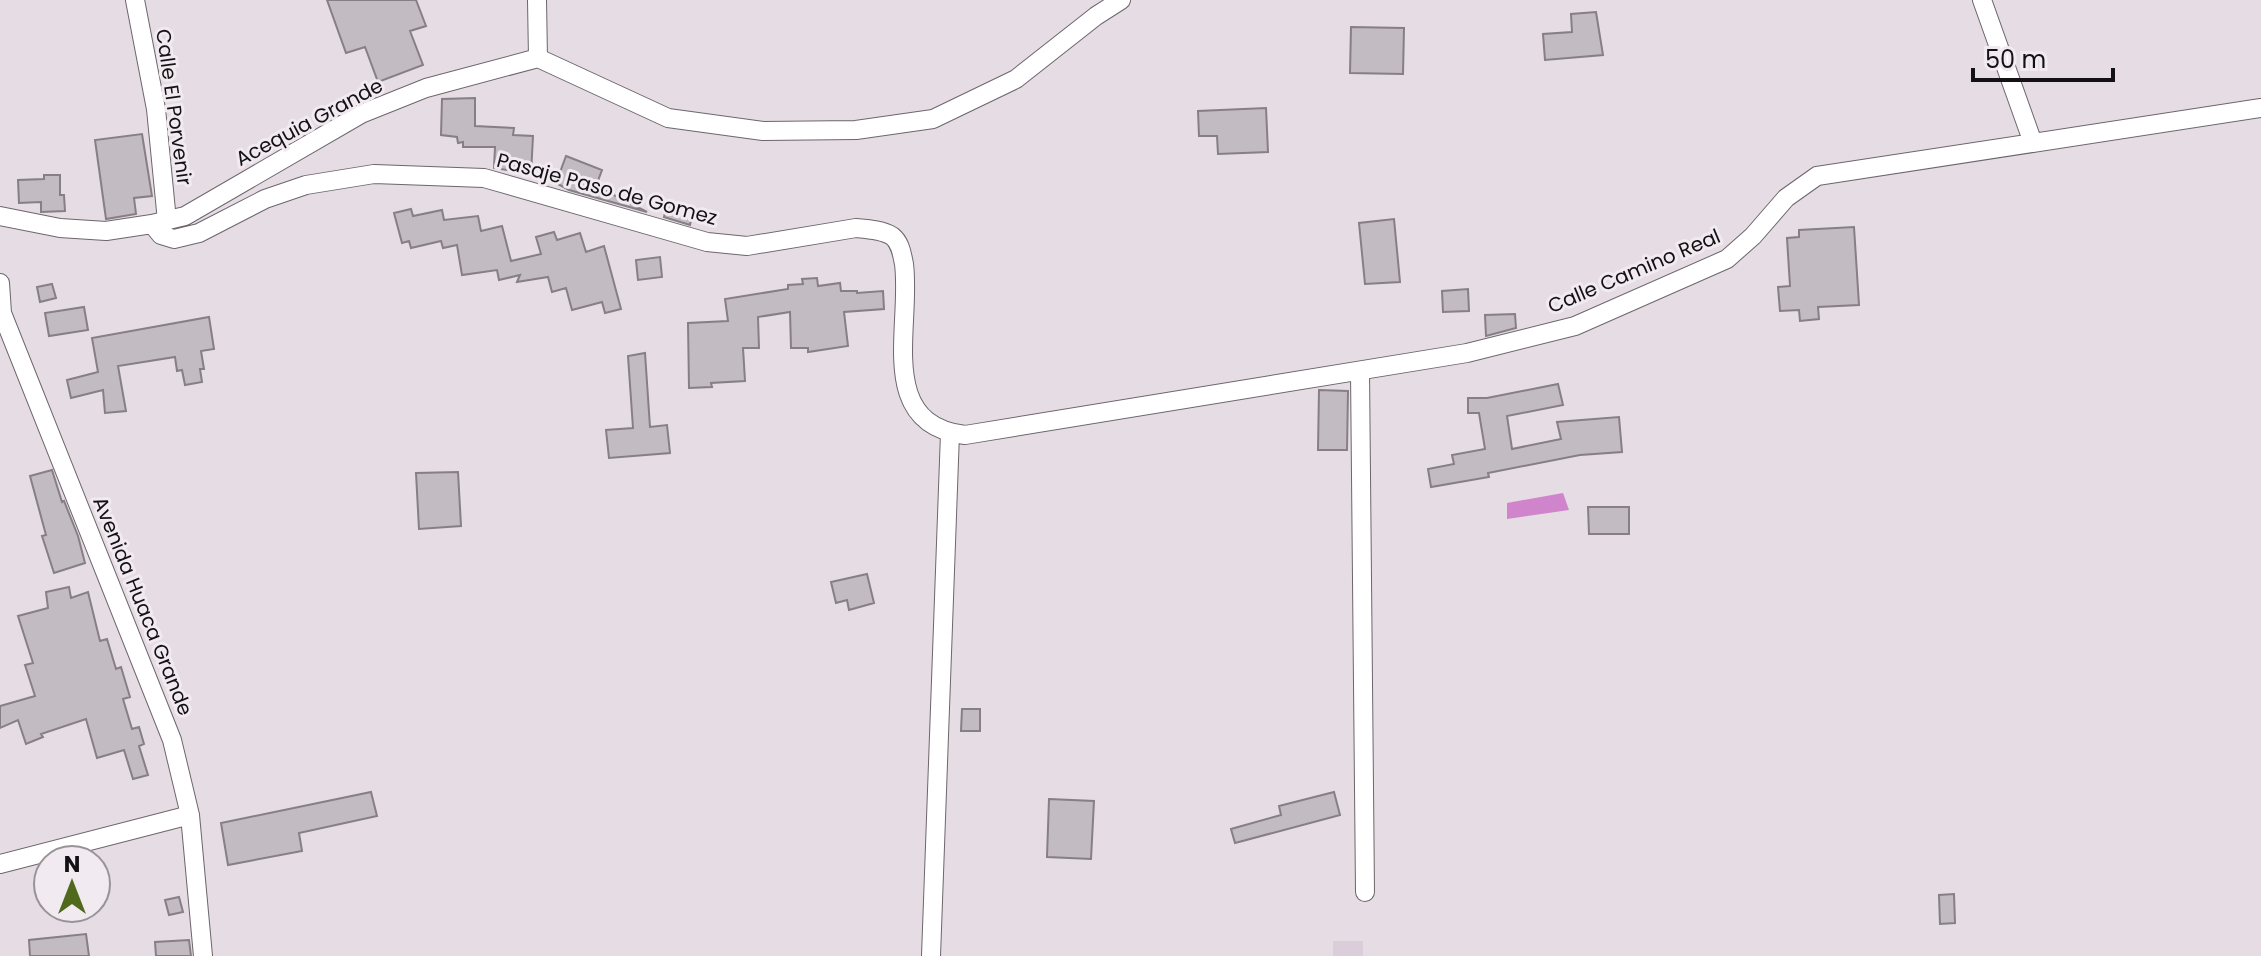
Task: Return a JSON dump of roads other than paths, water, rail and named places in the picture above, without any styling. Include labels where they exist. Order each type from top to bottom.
[{"type":"street","name":"Calle El Porvenir","points":[[135,0],[156,109],[160,222]]},
{"type":"street","points":[[537,0],[538,58],[668,118],[763,131],[856,130],[933,119],[1016,79],[1111,3]]},
{"type":"street","points":[[1982,0],[2033,143]]},
{"type":"street","name":"Acequia Grande","points":[[0,216],[106,231],[185,216],[361,114],[426,88],[538,58]]},
{"type":"street","name":"Calle Camino Real","points":[[950,433],[965,435],[1467,353],[1575,326],[1727,259],[1753,236],[1786,198],[1817,176],[2261,108]]},
{"type":"street","name":"Pasaje Paso de Gomez","points":[[160,222],[161,235],[174,239],[199,233],[265,199],[306,185],[374,174],[484,178],[707,242],[747,246],[856,228],[874,230],[892,236],[902,250],[906,285],[902,369],[907,392],[919,414],[934,428],[950,433]]},
{"type":"street","name":"Avenida Huaca Grande","points":[[0,283],[1,314],[172,740],[190,815],[203,956]]},
{"type":"street","points":[[1360,371],[1365,892]]},
{"type":"street","points":[[931,956],[950,433]]},
{"type":"street","points":[[0,864],[190,815]]}]
